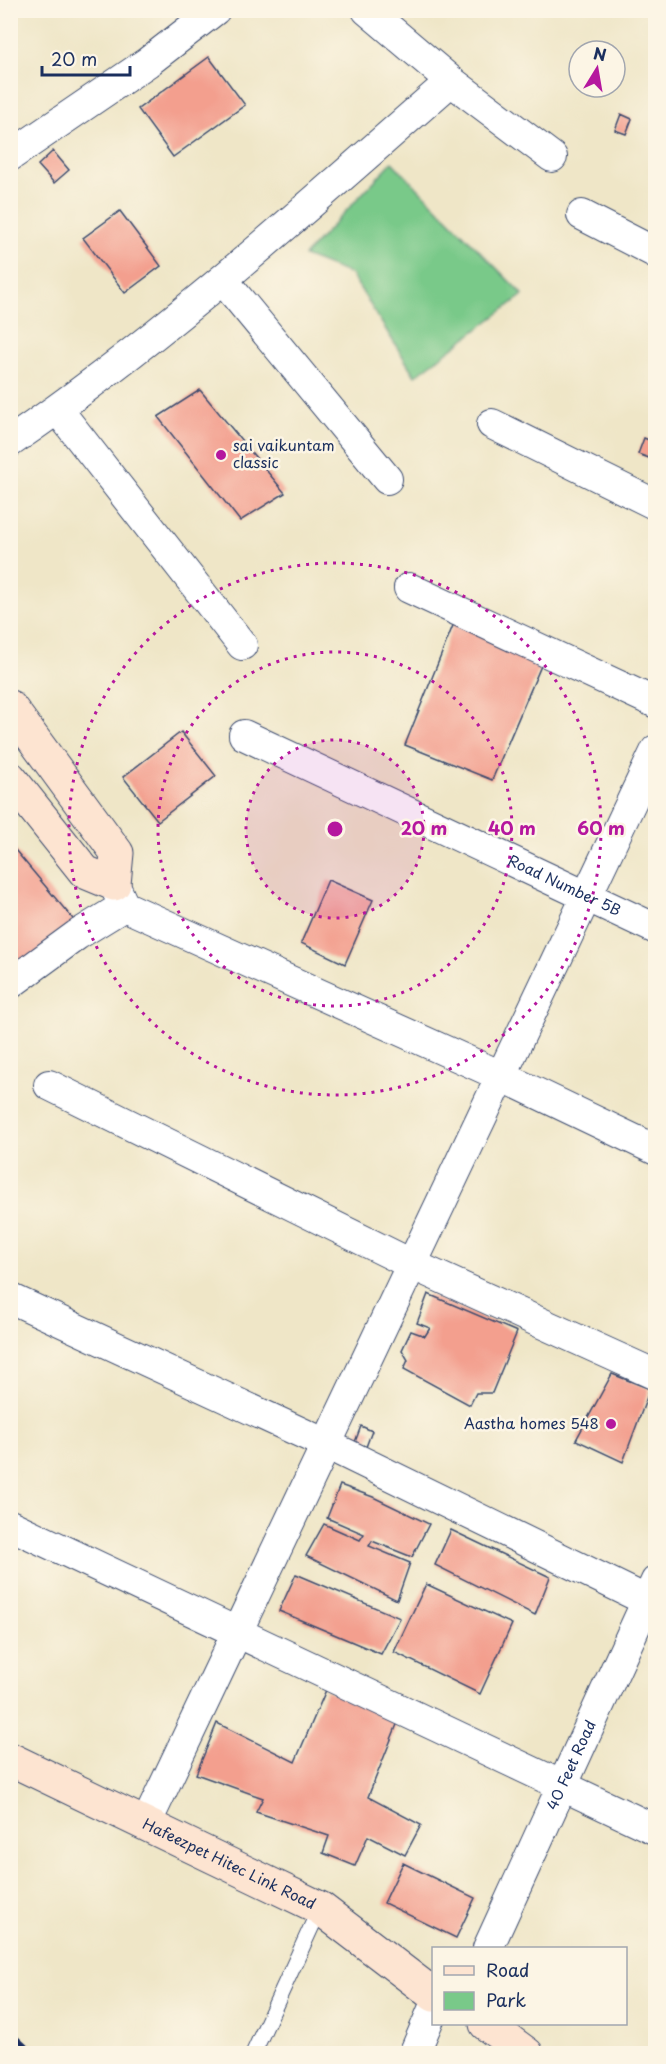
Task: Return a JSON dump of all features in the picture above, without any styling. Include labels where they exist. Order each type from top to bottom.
[{"type":"main road","points":[[10,707],[117,853],[119,895]]},
{"type":"main road","points":[[10,778],[85,872],[119,895]]},
{"type":"main road","name":"Hafeezpet Hitec Link Road","points":[[10,1759],[320,1908],[432,1993]]},
{"type":"main road","points":[[487,2025],[527,2054]]},
{"type":"street","points":[[10,156],[148,62],[215,10]]},
{"type":"street","points":[[367,10],[452,81],[552,157]]},
{"type":"street","points":[[10,442],[57,410],[223,280],[452,81]]},
{"type":"street","points":[[582,215],[656,254]]},
{"type":"street","points":[[223,280],[387,479]]},
{"type":"street","points":[[57,410],[242,645]]},
{"type":"street","points":[[492,424],[656,504]]},
{"type":"street","points":[[409,588],[656,703]]},
{"type":"street","name":"Road Number 5B","points":[[244,735],[656,929]]},
{"type":"street","points":[[146,1824],[656,750]]},
{"type":"street","points":[[10,984],[77,935],[119,895],[656,1150]]},
{"type":"street","points":[[49,1085],[411,1264],[656,1375]]},
{"type":"street","points":[[10,1298],[652,1595]]},
{"type":"street","points":[[10,1525],[656,1830]]},
{"type":"street","name":"40 Feet Road","points":[[488,1947],[652,1595]]},
{"type":"street","points":[[414,2054],[432,2012]]},
{"type":"lane","points":[[253,2054],[320,1908]]},
{"type":"green space","points":[[392,162],[523,295],[415,376],[351,274],[304,256]]},
{"type":"building","points":[[209,57],[245,105],[173,157],[138,109]]},
{"type":"building","points":[[621,114],[632,119],[626,134],[615,130]]},
{"type":"building","points":[[53,151],[69,170],[54,183],[38,165]]},
{"type":"building","points":[[120,211],[161,266],[125,293],[83,238]]},
{"type":"building","name":"sai vaikuntam classic","points":[[200,390],[285,493],[240,521],[158,417]]},
{"type":"building","points":[[644,438],[656,443],[649,458],[638,454]]},
{"type":"building","points":[[456,618],[543,661],[492,780],[405,745]]},
{"type":"building","points":[[181,732],[216,776],[158,821],[123,777]]},
{"type":"building","points":[[10,844],[78,925],[10,974]]},
{"type":"building","points":[[328,880],[373,900],[345,964],[301,943]]},
{"type":"building","points":[[428,1294],[517,1332],[492,1393],[476,1393],[470,1405],[404,1369],[408,1360],[402,1350],[411,1331],[425,1336],[430,1328],[417,1323]]},
{"type":"building","name":"Aastha homes 548","points":[[612,1374],[650,1389],[623,1462],[576,1440]]},
{"type":"building","points":[[361,1426],[372,1431],[366,1447],[355,1442]]},
{"type":"building","points":[[340,1485],[373,1497],[429,1524],[412,1557],[372,1541],[369,1546],[410,1563],[397,1600],[306,1556],[324,1524],[360,1540],[364,1534],[327,1518]]},
{"type":"building","points":[[451,1530],[550,1577],[535,1615],[435,1565]]},
{"type":"building","points":[[296,1574],[400,1618],[381,1654],[279,1611]]},
{"type":"building","points":[[426,1584],[512,1624],[480,1694],[394,1652]]},
{"type":"building","points":[[326,1690],[398,1722],[368,1797],[421,1825],[405,1855],[368,1836],[355,1866],[323,1853],[329,1836],[256,1812],[263,1798],[196,1774],[217,1723],[295,1762]]},
{"type":"building","points":[[403,1863],[475,1898],[456,1938],[384,1903]]},
{"type":"railway","points":[[10,2032],[34,2054]]},
{"type":"place","name":"sai vaikuntam classic","points":[[221,455]]},
{"type":"place","name":"Aastha homes 548","points":[[611,1424]]}]
